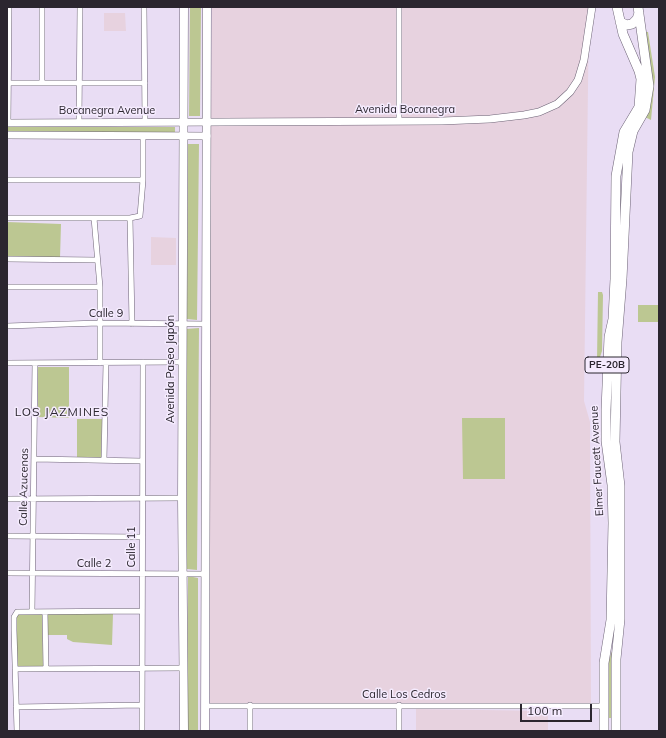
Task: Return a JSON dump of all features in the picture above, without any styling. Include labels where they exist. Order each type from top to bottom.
[{"type":"highway","name":"Elmer Faucett Avenue","points":[[604,727],[604,662],[611,620],[613,524],[612,485],[606,441],[607,358],[609,337],[613,319],[616,279],[616,176],[624,135],[637,113],[640,94],[639,71],[623,34],[617,7]]},
{"type":"highway","name":"Elmer Faucett Avenue","points":[[616,727],[616,659],[620,619],[620,493],[615,442],[617,342],[622,279],[628,152],[634,131],[645,110],[649,86],[638,10]]},
{"type":"highway","points":[[620,22],[627,25],[632,24],[637,19],[638,10]]},
{"type":"highway","points":[[604,727],[616,727]]},
{"type":"main road","name":"Avenida Paseo Japón","points":[[184,7],[182,324],[182,574],[184,731]]},
{"type":"main road","points":[[205,731],[207,7]]},
{"type":"street","points":[[8,123],[9,7]]},
{"type":"street","points":[[42,7],[42,83]]},
{"type":"street","points":[[79,122],[80,7]]},
{"type":"street","points":[[144,7],[145,122]]},
{"type":"street","points":[[399,7],[399,121]]},
{"type":"street","name":"Avenida Bocanegra","points":[[207,122],[490,119],[539,112],[557,104],[564,99],[578,80],[582,69],[592,7]]},
{"type":"street","points":[[8,83],[145,83]]},
{"type":"street","name":"Bocanegra Avenue","points":[[8,123],[207,122]]},
{"type":"street","points":[[7,135],[207,136]]},
{"type":"street","points":[[7,218],[137,218],[141,213],[143,136]]},
{"type":"street","points":[[7,180],[143,180]]},
{"type":"street","points":[[94,218],[100,287],[99,323],[103,363],[104,460]]},
{"type":"street","points":[[130,218],[132,324]]},
{"type":"street","points":[[7,259],[97,260]]},
{"type":"street","points":[[7,287],[100,287]]},
{"type":"street","name":"Calle 9","points":[[7,326],[99,323],[206,324]]},
{"type":"street","name":"Calle 11","points":[[142,731],[143,362]]},
{"type":"street","points":[[7,363],[182,362]]},
{"type":"street","name":"Calle Azucenas","points":[[32,612],[35,363]]},
{"type":"street","points":[[34,460],[142,461]]},
{"type":"street","points":[[7,499],[142,500],[182,498]]},
{"type":"street","points":[[7,536],[142,537]]},
{"type":"street","name":"Calle 2","points":[[7,574],[205,574]]},
{"type":"street","points":[[17,731],[14,617],[18,612],[142,611]]},
{"type":"street","points":[[45,612],[46,669]]},
{"type":"street","points":[[15,669],[183,668]]},
{"type":"street","points":[[16,707],[142,705]]},
{"type":"street","points":[[250,705],[250,731]]},
{"type":"street","points":[[399,705],[399,731]]},
{"type":"street","name":"Calle Los Cedros","points":[[205,706],[604,706]]},
{"type":"shaded area","points":[[212,7],[589,7],[584,401],[590,422],[591,705],[210,704],[210,236]]},
{"type":"shaded area","points":[[104,13],[125,13],[126,31],[104,31]]},
{"type":"shaded area","points":[[151,237],[176,238],[176,265],[151,265]]},
{"type":"shaded area","points":[[416,709],[548,711],[548,731],[416,731]]},
{"type":"green space","points":[[190,7],[201,7],[200,116],[189,116]]},
{"type":"green space","points":[[643,32],[648,32],[655,77],[651,120],[645,117]]},
{"type":"green space","points":[[7,127],[175,127],[175,132],[7,132]]},
{"type":"green space","points":[[188,144],[199,144],[197,320],[187,319]]},
{"type":"green space","points":[[7,222],[61,224],[60,258],[7,256]]},
{"type":"green space","points":[[598,292],[602,292],[603,295],[602,351],[599,360],[597,360]]},
{"type":"green space","points":[[638,305],[659,305],[659,322],[638,322]]},
{"type":"green space","points":[[199,328],[197,570],[187,569],[186,329]]},
{"type":"green space","points":[[38,367],[69,367],[69,418],[38,417]]},
{"type":"green space","points":[[462,418],[505,418],[505,479],[463,479]]},
{"type":"green space","points":[[77,419],[102,419],[101,458],[77,458]]},
{"type":"green space","points":[[188,576],[198,578],[198,731],[189,731],[187,728]]},
{"type":"green space","points":[[42,613],[43,666],[17,667],[16,618],[19,614]]},
{"type":"green space","points":[[47,614],[113,614],[112,645],[73,642],[67,639],[67,635],[47,635]]},
{"type":"green space","points":[[614,646],[612,718],[607,718],[607,665]]},
{"type":"district","name":"LOS JAZMINES","points":[[62,412]]}]
